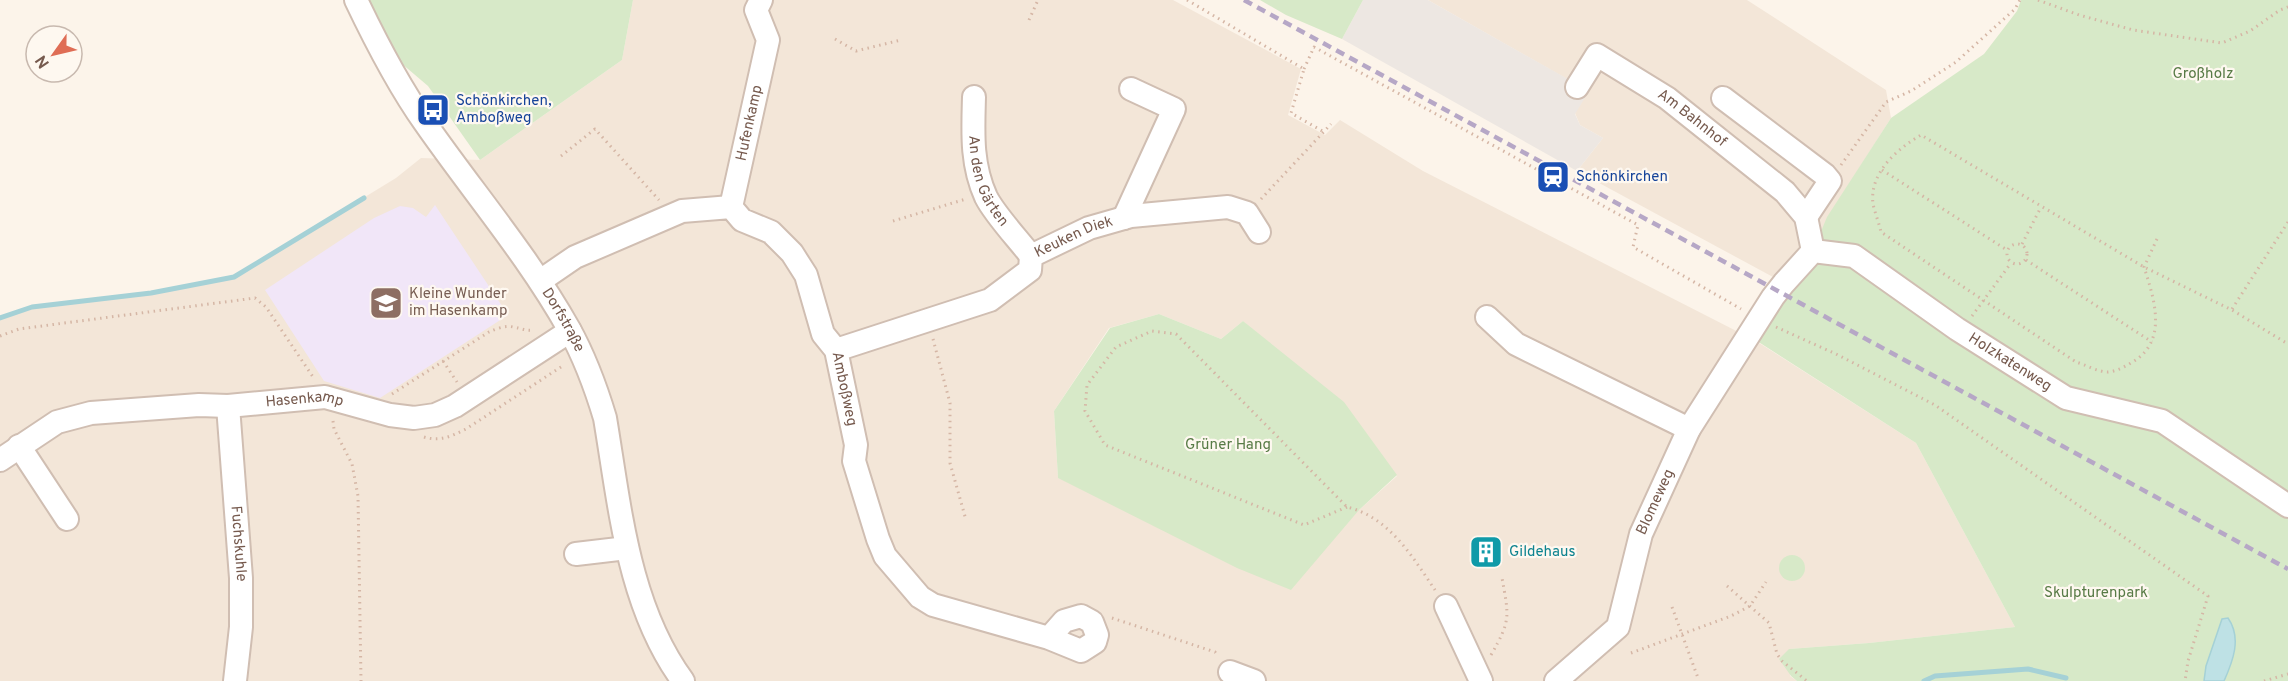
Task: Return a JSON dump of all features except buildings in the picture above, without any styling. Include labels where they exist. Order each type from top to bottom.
[{"type":"street","name":"Dorfstraße","points":[[356,0],[401,86],[424,123],[540,281],[570,331],[605,418],[627,548],[651,626],[670,663],[684,681]]},
{"type":"street","name":"Hufenkamp","points":[[731,207],[768,40],[756,10],[761,0]]},
{"type":"street","name":"Am Bahnhof","points":[[1577,87],[1598,55],[1666,98],[1785,192],[1806,217],[1813,251]]},
{"type":"street","points":[[1124,218],[1174,109],[1131,89]]},
{"type":"street","name":"An den Gärten","points":[[974,97],[973,154],[977,174],[985,194],[1032,256]]},
{"type":"street","points":[[1723,98],[1830,181],[1806,217]]},
{"type":"street","points":[[540,281],[575,257],[682,211],[731,207]]},
{"type":"street","name":"Amboßweg","points":[[731,207],[742,219],[771,232],[792,253],[806,275],[824,334],[836,351],[856,445],[854,461],[878,539],[885,556],[920,597],[933,605],[1049,638],[1081,651],[1095,642],[1097,635],[1092,622]]},
{"type":"street","name":"Keuken Diek","points":[[836,351],[990,300],[1030,270],[1032,256],[1089,228],[1124,218],[1228,207],[1253,223]]},
{"type":"street","points":[[1760,319],[1784,283],[1813,251]]},
{"type":"street","name":"Holzkatenweg","points":[[1813,251],[1854,256],[1957,329],[2066,398],[2162,421],[2288,506]]},
{"type":"street","points":[[1487,317],[1516,344],[1689,429]]},
{"type":"street","name":"Blomeweg","points":[[1557,681],[1618,627],[1641,534],[1689,429],[1760,319]]},
{"type":"street","name":"Hasenkamp","points":[[0,460],[57,422],[91,413],[199,405],[228,406],[326,397],[390,415],[414,418],[435,415],[455,406],[570,331]]},
{"type":"street","name":"Fuchskuhle","points":[[228,406],[241,578],[241,627],[235,681]]},
{"type":"street","points":[[19,446],[67,519]]},
{"type":"street","points":[[576,554],[627,548]]},
{"type":"street","points":[[1446,606],[1480,679]]},
{"type":"street","points":[[1049,638],[1064,621],[1081,616],[1092,622]]},
{"type":"street","points":[[1230,672],[1254,681]]},
{"type":"path","points":[[1029,20],[1038,0]]},
{"type":"path","points":[[1187,0],[1304,69]]},
{"type":"path","points":[[1830,181],[1886,102],[1911,91],[1956,62],[2015,9],[2020,0]]},
{"type":"path","points":[[2038,0],[2079,15],[2133,30],[2222,43],[2250,31],[2288,7]]},
{"type":"path","points":[[835,39],[856,51],[901,40]]},
{"type":"path","points":[[1324,132],[1292,113],[1304,69],[1314,47],[1638,225],[1633,247],[1760,319],[1836,354],[1935,405],[2208,596],[2188,661],[2185,681]]},
{"type":"path","points":[[1253,223],[1331,124]]},
{"type":"path","points":[[561,156],[595,129],[672,215]]},
{"type":"path","points":[[2157,239],[2144,267],[2151,290],[2157,325],[2152,342],[2138,359],[2121,369],[2107,372],[2076,362],[1881,232],[1873,203],[1875,182],[1882,170],[1903,146],[1921,135],[2144,267],[2232,310],[2288,344]]},
{"type":"path","points":[[1882,170],[2007,250]]},
{"type":"path","points":[[893,221],[985,194]]},
{"type":"path","points":[[2022,244],[2041,207]]},
{"type":"path","points":[[2232,310],[2288,222]]},
{"type":"path","points":[[2013,244],[2022,244],[2028,251],[2026,260],[2019,265],[2011,263],[2007,257],[2007,250],[2013,244]]},
{"type":"path","points":[[2026,260],[2152,342]]},
{"type":"path","points":[[1957,329],[1971,317],[2011,263]]},
{"type":"path","points":[[928,320],[950,403],[950,463],[966,520]]},
{"type":"path","points":[[390,395],[489,332],[501,327],[512,326],[530,331],[541,327],[564,365]]},
{"type":"path","points":[[1347,507],[1304,525],[1105,444],[1085,411],[1087,385],[1116,347],[1152,332],[1176,334],[1347,507],[1359,510],[1380,523],[1401,542],[1446,606]]},
{"type":"path","points":[[1480,679],[1507,624],[1508,611],[1502,578]]},
{"type":"path","points":[[1631,653],[1731,616],[1750,606],[1766,582]]},
{"type":"path","points":[[1727,586],[1768,623],[1777,654],[1807,681]]},
{"type":"path","points":[[1672,607],[1698,678]]},
{"type":"path","points":[[1092,622],[1107,616],[1215,652]]},
{"type":"path","points":[[2264,681],[2288,675]]},
{"type":"shaded area","points":[[633,0],[1173,0],[1301,69],[1288,115],[1325,135],[1340,120],[1423,171],[1756,341],[1916,443],[2015,627],[1789,649],[1790,676],[1797,681],[0,681],[0,318],[32,307],[151,293],[234,277],[396,178],[421,158],[480,160],[622,60]],"holes":[[[1159,314],[1221,339],[1243,321],[1397,476],[1359,510],[1058,478],[1054,411],[1109,328]]]},
{"type":"shaded area","points":[[1363,0],[1428,0],[1589,91],[1575,114],[1580,125],[1603,138],[1577,171],[1342,39]]},
{"type":"shaded area","points":[[1428,0],[1747,0],[1886,90],[1891,118],[1828,217],[1813,251],[1784,283],[1577,171],[1603,138],[1580,125],[1575,113],[1588,91]]},
{"type":"shaded area","name":"Kleine Wunder im Hasenkamp","points":[[435,205],[508,315],[380,398],[324,381],[265,290],[374,218],[400,206],[413,208],[426,217]]},
{"type":"green space","points":[[368,0],[633,0],[622,60],[480,160],[428,86],[401,63]]},
{"type":"green space","points":[[1260,0],[1363,0],[1342,39],[1286,15]]},
{"type":"green space","points":[[2021,0],[2288,0],[2288,681],[1797,681],[1779,659],[1789,649],[2015,627],[1916,443],[1757,341],[1782,304],[1784,283],[1813,251],[1827,217],[1891,118],[1984,54],[2017,11]]},
{"type":"green space","name":"Grüner Hang","points":[[1159,314],[1221,339],[1243,321],[1344,402],[1397,475],[1359,510],[1291,590],[1237,568],[1058,478],[1054,411],[1110,328]]},
{"type":"green space","points":[[1792,555],[1801,559],[1805,568],[1801,577],[1792,581],[1783,577],[1779,568],[1783,559]]},
{"type":"water","points":[[2228,618],[2235,633],[2235,650],[2230,666],[2224,681],[2204,681],[2206,666],[2222,619]]},
{"type":"waterway","points":[[0,318],[32,307],[151,293],[234,277],[364,198]]},
{"type":"waterway","points":[[1924,681],[1935,676],[2028,669],[2066,678]]},
{"type":"railway","points":[[1244,0],[2288,569]]},
{"type":"place","name":"Schönkirchen, Amboßweg","points":[[433,110]]},
{"type":"place","name":"Schönkirchen","points":[[1553,177]]},
{"type":"place","name":"Kleine Wunder im Hasenkamp","points":[[386,303]]},
{"type":"place","name":"Gildehaus","points":[[1486,552]]},
{"type":"park label","name":"Großholz","points":[[2203,74]]},
{"type":"park label","name":"Skulpturenpark","points":[[2096,593]]}]
